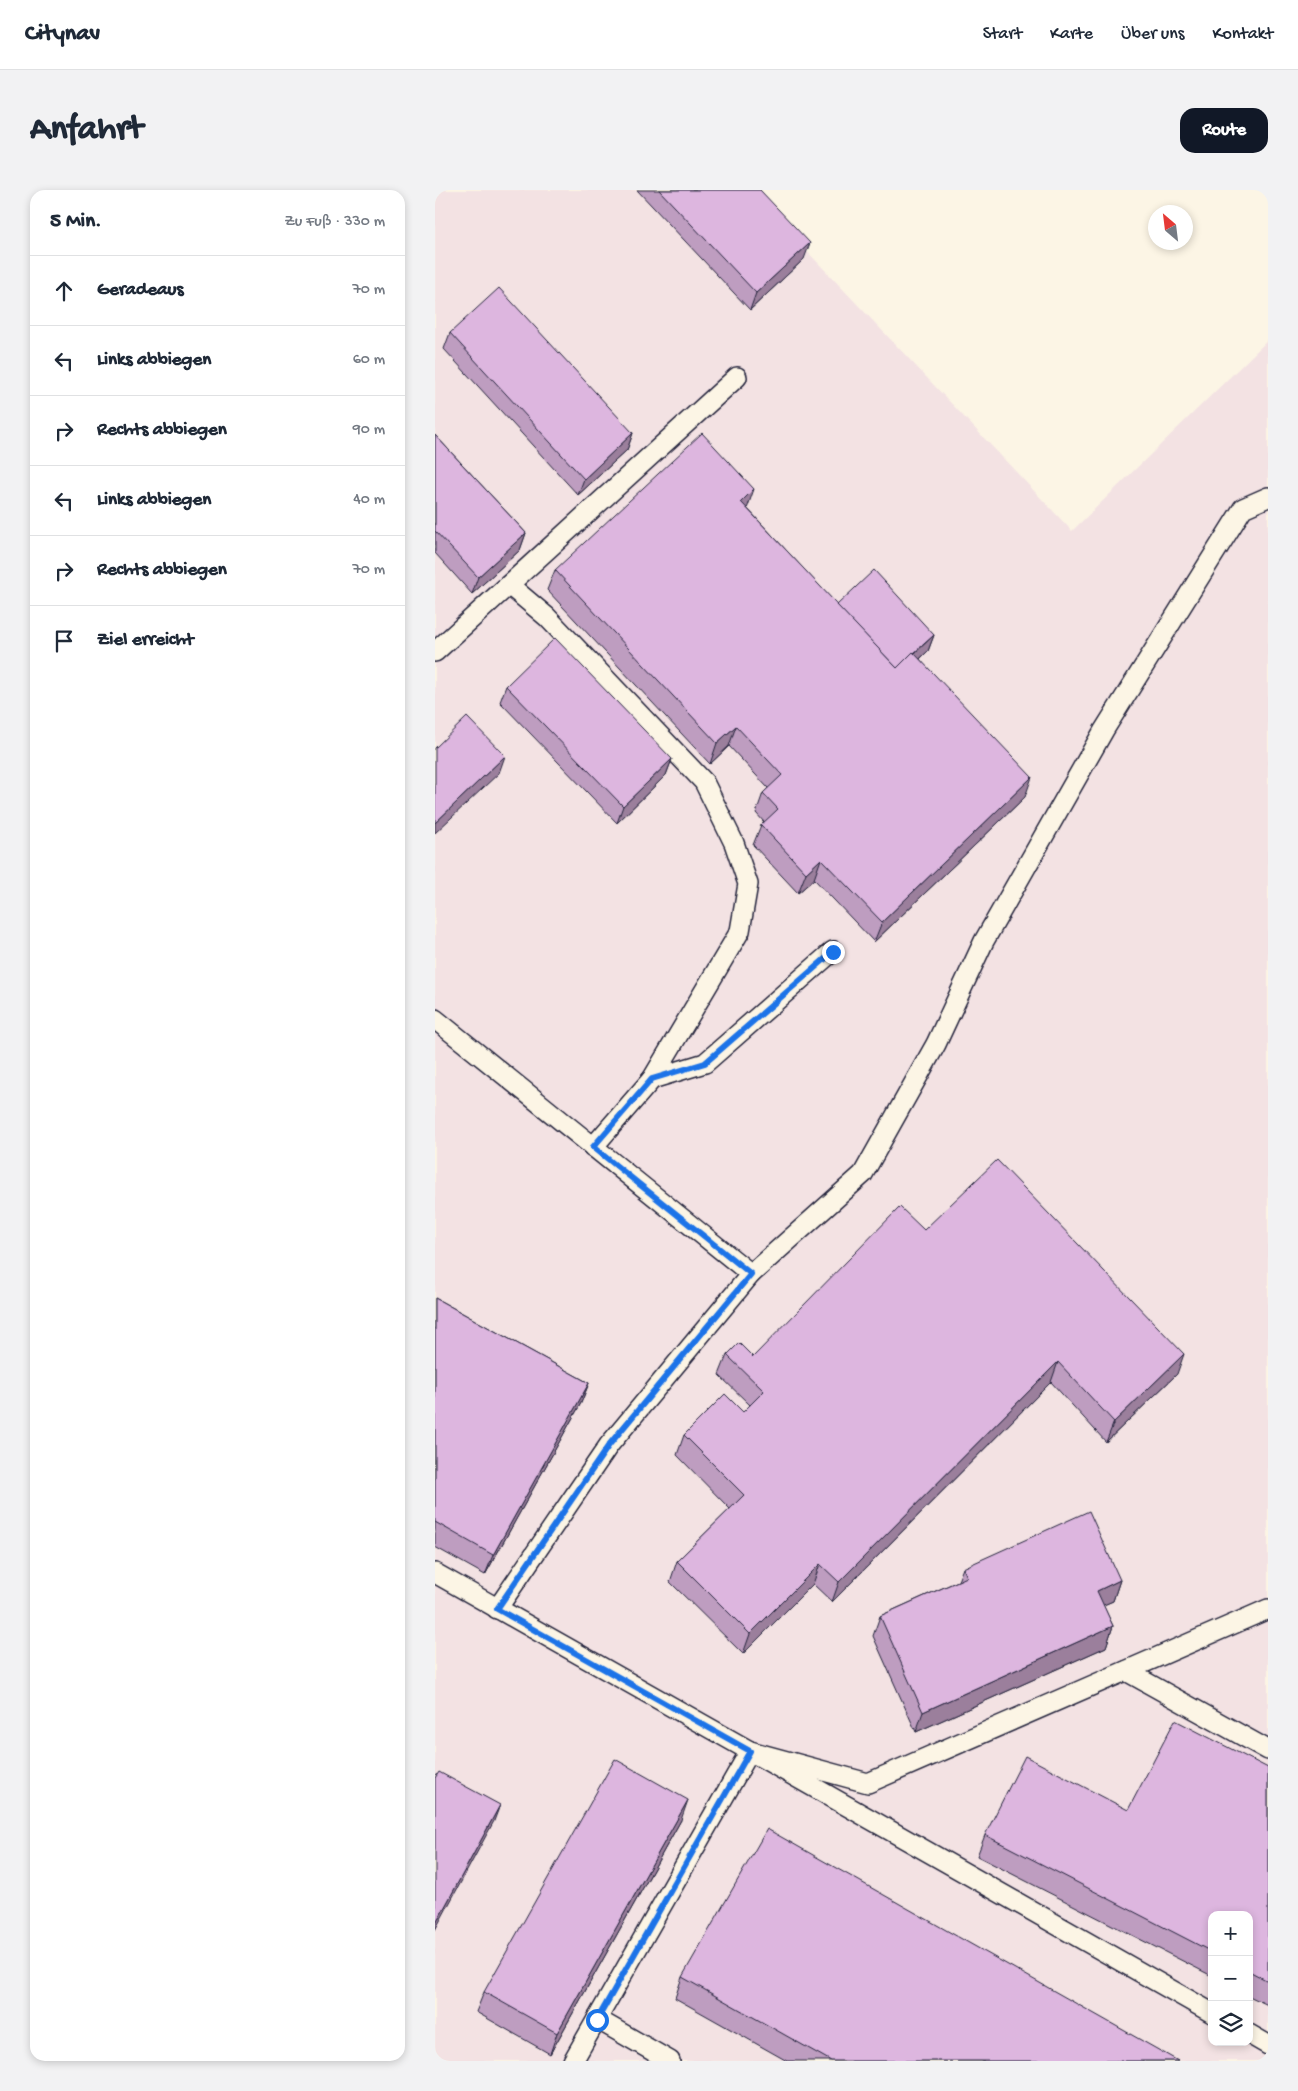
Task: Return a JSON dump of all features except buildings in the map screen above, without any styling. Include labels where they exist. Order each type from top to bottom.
[{"type":"lane","points":[[435,652],[737,377]]},
{"type":"lane","points":[[497,1609],[609,1445],[751,1274],[863,1174],[936,1044],[984,941],[1105,730],[1243,508],[1268,497]]},
{"type":"lane","points":[[509,585],[547,617],[704,782],[734,843],[748,884],[740,931],[652,1079],[593,1147]]},
{"type":"lane","points":[[652,1079],[705,1063],[833,952]]},
{"type":"lane","points":[[435,1019],[751,1274]]},
{"type":"lane","points":[[435,1573],[1208,2011]]},
{"type":"lane","points":[[750,1751],[868,1783],[1268,1609]]},
{"type":"lane","points":[[1126,1670],[1268,1750]]},
{"type":"lane","points":[[573,2061],[750,1751]]},
{"type":"lane","points":[[597,2020],[670,2061]]},
{"type":"lane","points":[[1253,2036],[1268,2045]]},
{"type":"shaded area","points":[[435,190],[749,190],[1072,531],[1268,340],[1268,2061],[435,2061]]},
{"type":"route","points":[[597,2020],[750,1751],[497,1609],[609,1445],[751,1274],[593,1147],[652,1079],[705,1063],[833,952]]}]
